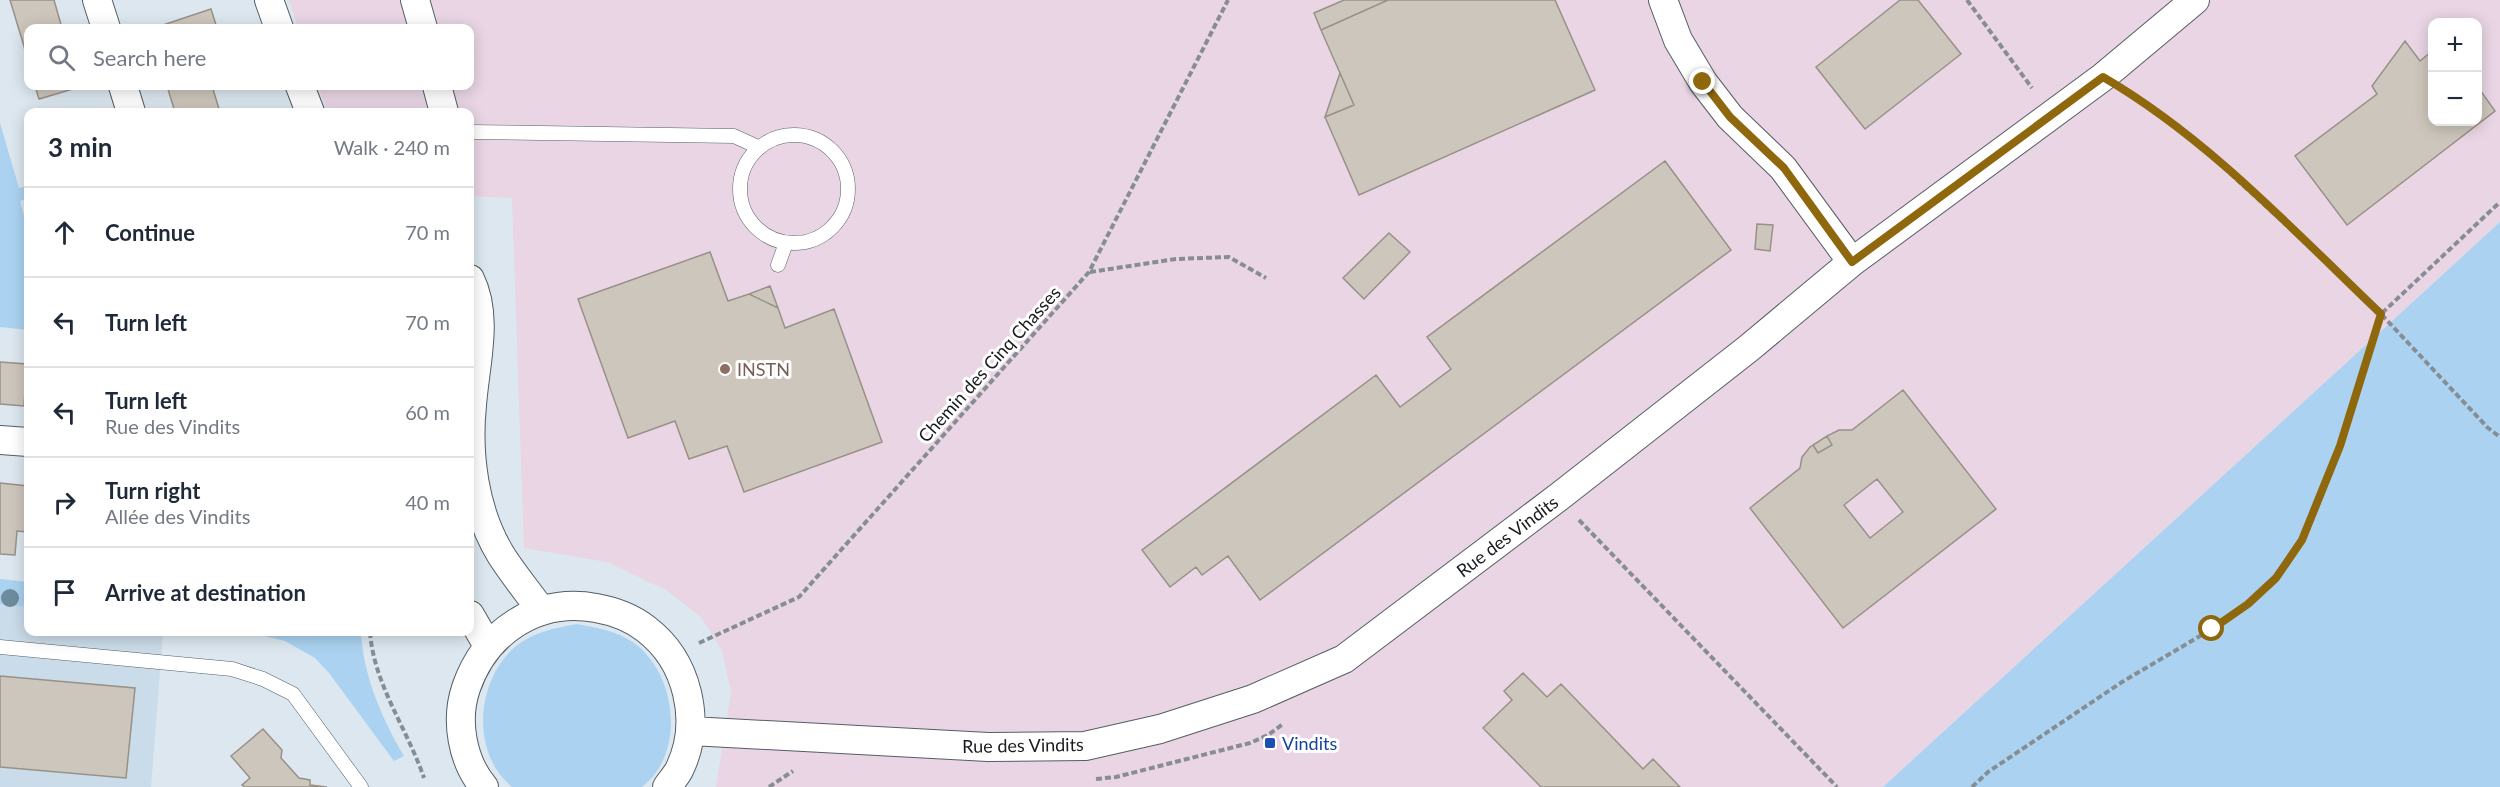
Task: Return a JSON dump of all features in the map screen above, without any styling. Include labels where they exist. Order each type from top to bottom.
[{"type":"street","points":[[97,0],[105,24]]},
{"type":"street","points":[[270,0],[278,24]]},
{"type":"street","points":[[415,0],[422,24]]},
{"type":"street","points":[[1663,0],[1678,40],[1703,82],[1730,117],[1784,168],[1852,262]]},
{"type":"street","name":"Rue des Vindits","points":[[691,730],[924,744],[1019,747],[1085,746],[1160,729],[1253,699],[1344,659],[1560,496],[1749,348],[1852,262],[2103,77],[2195,0]]},
{"type":"street","points":[[124,90],[129,108]]},
{"type":"street","points":[[302,90],[308,108]]},
{"type":"street","points":[[438,90],[443,108]]},
{"type":"street","points":[[474,288],[480,320],[474,378]]},
{"type":"street","points":[[0,440],[24,442]]},
{"type":"street","points":[[474,470],[477,495],[486,524],[501,555],[541,610]]},
{"type":"street","points":[[477,785],[466,755],[461,726],[463,697],[472,670],[488,646],[503,630],[521,618],[541,610],[578,605],[614,611],[646,628],[671,655],[684,679],[690,704],[691,730],[680,769],[667,787]]},
{"type":"street","points":[[474,622],[488,646]]},
{"type":"lane","points":[[474,132],[734,136],[758,147]]},
{"type":"lane","points":[[792,134],[808,136],[823,142],[835,153],[844,166],[848,182],[848,198],[842,215],[832,228],[819,237],[803,243],[786,243],[769,238],[755,228],[745,213],[739,197],[740,178],[746,161],[758,147],[773,138],[792,134]]},
{"type":"lane","points":[[778,265],[786,243]]},
{"type":"lane","points":[[0,647],[232,669],[263,679],[293,694],[361,787]]},
{"type":"path","name":"Chemin des Cinq Chasses","points":[[671,655],[799,597],[1089,272],[1228,0]]},
{"type":"path","points":[[1967,0],[2032,88]]},
{"type":"path","points":[[2103,77],[2145,104],[2198,144],[2381,314],[2488,428],[2500,437]]},
{"type":"path","points":[[1972,787],[1988,772],[2122,682],[2221,623],[2248,604],[2276,578],[2302,540],[2326,482],[2340,446],[2381,314],[2500,201]]},
{"type":"path","points":[[1089,272],[1176,259],[1229,256],[1266,278]]},
{"type":"path","points":[[1560,496],[1575,516],[1837,787]]},
{"type":"path","points":[[370,636],[372,655],[381,683],[413,747],[424,777]]},
{"type":"shaded area","points":[[289,0],[2500,0],[2500,222],[1883,787],[716,787],[731,692],[722,651],[701,617],[666,590],[607,562],[524,548],[512,198],[474,196],[474,108],[326,108],[320,90],[474,90],[474,24],[297,24]]},
{"type":"shaded area","points":[[0,123],[19,188],[24,187],[24,200],[20,201],[24,216],[24,330],[0,327]]},
{"type":"shaded area","points":[[2500,222],[2500,787],[1883,787],[2415,300]]},
{"type":"shaded area","points":[[0,579],[24,582],[24,636],[163,636],[151,787],[0,787]]},
{"type":"shaded area","points":[[0,579],[24,582],[24,607],[0,604]]},
{"type":"shaded area","points":[[577,624],[607,630],[634,643],[660,674],[671,714],[670,735],[665,755],[656,772],[642,787],[512,787],[498,772],[489,754],[484,734],[483,714],[494,674],[505,657],[520,643],[547,630]]},
{"type":"shaded area","points":[[264,636],[362,636],[365,664],[375,696],[404,756],[394,761],[329,673],[315,658],[285,641]]},
{"type":"building","points":[[10,0],[54,0],[61,24],[24,24],[24,46]]},
{"type":"building","points":[[1344,0],[1388,0],[1321,30],[1314,13]]},
{"type":"building","points":[[1388,0],[1555,0],[1595,90],[1359,195],[1325,117],[1354,105],[1321,30]]},
{"type":"building","points":[[1900,0],[1918,0],[1961,54],[1865,129],[1816,67]]},
{"type":"building","points":[[211,9],[216,24],[166,24]]},
{"type":"building","points":[[2405,41],[2420,61],[2428,54],[2428,126],[2476,126],[2347,225],[2295,156],[2377,94],[2372,86]]},
{"type":"building","points":[[1340,73],[1354,105],[1325,117]]},
{"type":"building","points":[[36,90],[70,90],[39,99]]},
{"type":"building","points":[[168,90],[213,90],[219,108],[174,108]]},
{"type":"building","points":[[2482,93],[2495,111],[2482,121]]},
{"type":"building","points":[[1665,161],[1731,250],[1260,600],[1228,556],[1202,575],[1196,567],[1170,587],[1142,550],[1376,375],[1400,407],[1451,369],[1427,337]]},
{"type":"building","points":[[1757,224],[1773,225],[1770,251],[1755,249]]},
{"type":"building","points":[[1389,233],[1410,252],[1364,299],[1343,278]]},
{"type":"building","points":[[710,252],[728,301],[749,294],[778,308],[785,328],[834,309],[882,442],[744,492],[727,446],[689,459],[675,421],[628,438],[578,299]]},
{"type":"building","points":[[770,286],[778,308],[749,294]]},
{"type":"building","points":[[0,362],[24,364],[24,406],[0,404]]},
{"type":"building","points":[[1903,390],[1996,509],[1843,628],[1750,508],[1800,468],[1802,457],[1810,447],[1813,445],[1818,453],[1832,445],[1827,436],[1839,430],[1852,430]],"holes":[[[1877,479],[1903,512],[1870,538],[1844,505]]]},
{"type":"building","points":[[1827,436],[1832,445],[1818,453],[1813,445]]},
{"type":"building","points":[[0,483],[24,486],[24,532],[17,531],[15,555],[0,554]]},
{"type":"building","points":[[1523,673],[1547,697],[1561,684],[1643,769],[1653,759],[1680,787],[1541,787],[1483,728],[1512,700],[1504,691]]},
{"type":"building","points":[[0,676],[135,688],[126,778],[0,767]]},
{"type":"building","points":[[263,729],[282,750],[281,758],[299,778],[310,780],[310,785],[327,787],[245,787],[242,785],[250,778],[231,756]]},
{"type":"place","name":"INSTN","points":[[725,369]]},
{"type":"place","name":"Vindits","points":[[1270,743]]},
{"type":"route","points":[[1703,82],[1730,117],[1784,168],[1852,262],[2103,77],[2145,104],[2198,144],[2381,314],[2340,446],[2302,540],[2276,578],[2248,604],[2212,629]]}]
